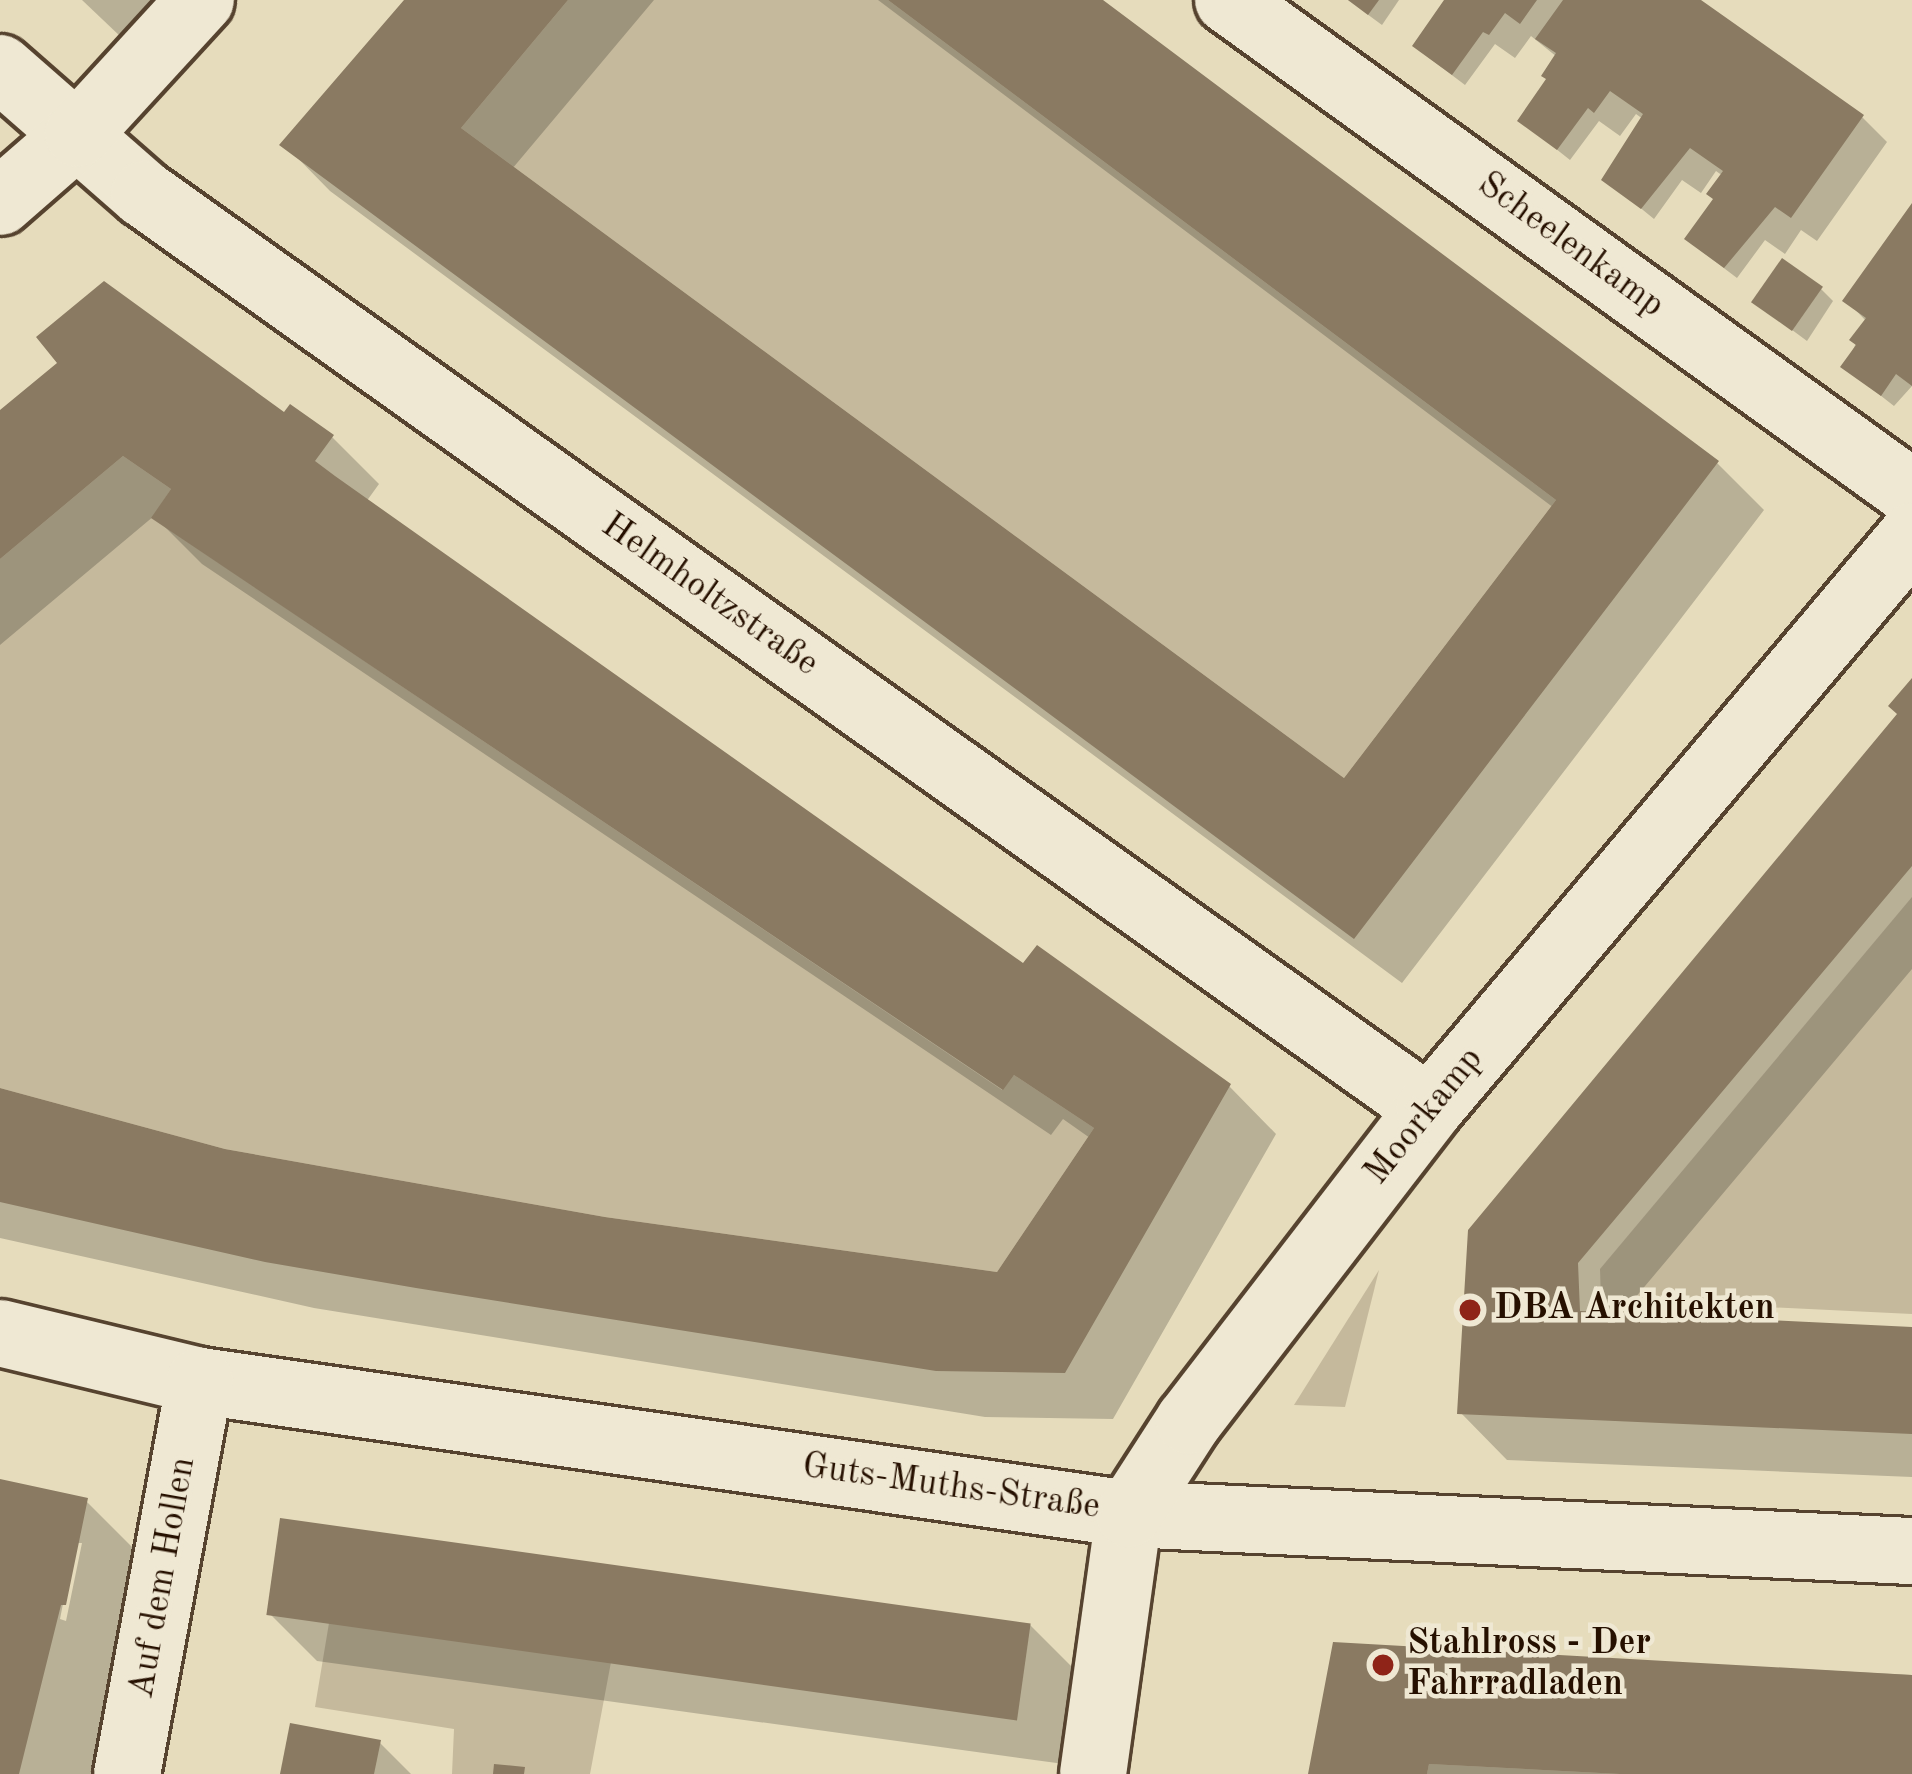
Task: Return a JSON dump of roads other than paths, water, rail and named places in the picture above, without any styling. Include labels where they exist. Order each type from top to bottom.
[{"type":"street","points":[[0,202],[78,134],[201,0]]},
{"type":"street","name":"Scheelenkamp","points":[[1228,0],[1912,493]]},
{"type":"street","name":"Helmholtzstraße","points":[[0,68],[144,194],[1429,1108]]},
{"type":"street","name":"Moorkamp","points":[[1093,1774],[1130,1514],[1228,1367],[1429,1108],[1912,536]]},
{"type":"street","name":"Guts-Muths-Straße","points":[[0,1333],[200,1382],[1130,1514],[1912,1551]]},
{"type":"street","name":"Auf dem Hollen","points":[[127,1774],[200,1382]]},
{"type":"place","name":"DBA Architekten","points":[[1470,1310]]},
{"type":"place","name":"Stahlross - Der Fahrradladen","points":[[1383,1665]]}]
